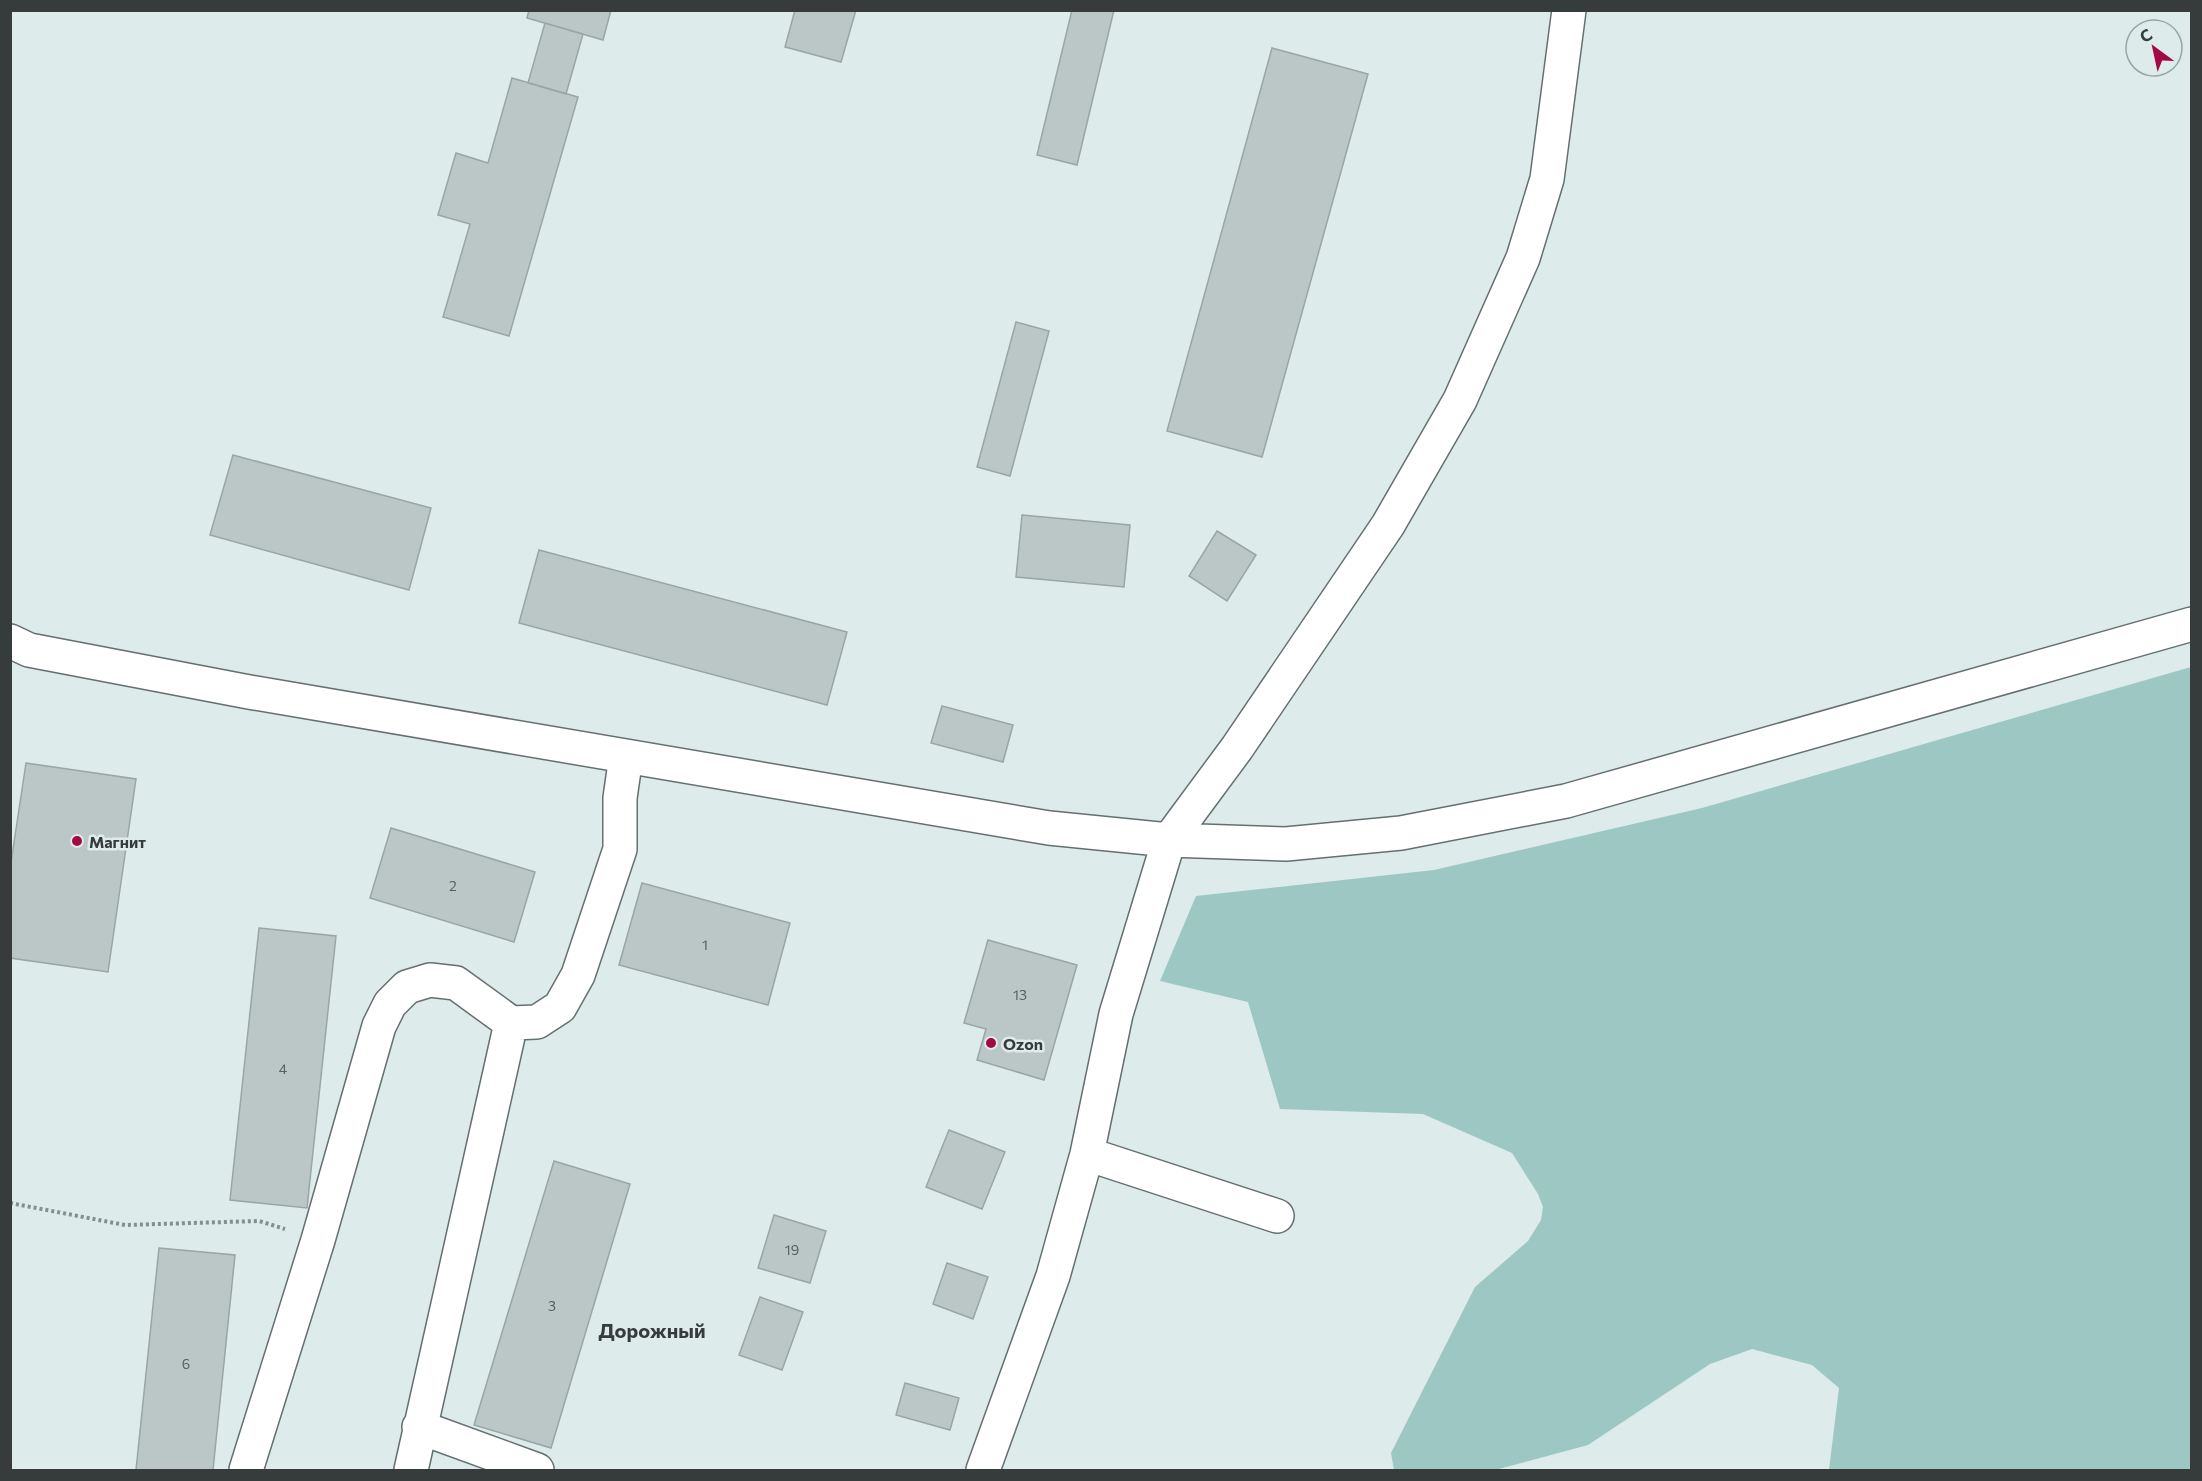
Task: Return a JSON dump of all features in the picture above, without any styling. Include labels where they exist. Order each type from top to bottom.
[{"type":"street","points":[[983,1470],[1053,1276],[1086,1154],[1116,1014],[1170,840],[1237,748],[1388,525],[1461,400],[1523,258],[1547,179],[1569,10]]},
{"type":"street","points":[[17,648],[260,694],[1049,828],[1170,840],[1286,844],[1401,834],[1566,801],[2192,624]]},
{"type":"street","points":[[246,1470],[318,1239],[379,1026],[390,1004],[407,987],[429,980],[456,983],[511,1023],[537,1022],[560,1007],[578,975],[620,849],[620,798],[626,756]]},
{"type":"street","points":[[411,1470],[511,1023]]},
{"type":"street","points":[[1086,1154],[1277,1216]]},
{"type":"street","points":[[419,1427],[537,1470]]},
{"type":"path","points":[[10,1203],[125,1225],[259,1221],[318,1239]]},
{"type":"shaded area","points":[[2191,667],[2191,1470],[1829,1470],[1839,1388],[1812,1365],[1752,1349],[1710,1364],[1588,1445],[1495,1470],[1394,1470],[1391,1453],[1475,1287],[1528,1241],[1541,1220],[1543,1207],[1538,1194],[1512,1153],[1423,1114],[1280,1109],[1248,1002],[1160,981],[1196,896],[1434,870],[1702,808]]},
{"type":"building","points":[[529,10],[611,10],[603,40],[527,18]]},
{"type":"building","points":[[795,10],[856,10],[841,62],[785,47]]},
{"type":"building","points":[[1072,10],[1114,10],[1077,165],[1037,155]]},
{"type":"building","points":[[545,23],[583,34],[566,94],[528,83]]},
{"type":"building","points":[[1272,48],[1368,74],[1262,457],[1167,431]]},
{"type":"building","points":[[512,78],[578,97],[509,336],[443,317],[470,224],[438,215],[456,153],[488,163]]},
{"type":"building","points":[[1016,322],[1049,331],[1010,476],[977,467]]},
{"type":"building","points":[[233,455],[431,508],[409,590],[210,535]]},
{"type":"building","points":[[1022,515],[1130,525],[1124,587],[1016,577]]},
{"type":"building","points":[[1217,531],[1256,555],[1227,601],[1189,576]]},
{"type":"building","points":[[539,550],[847,632],[827,705],[519,623]]},
{"type":"building","points":[[942,706],[1013,725],[1003,762],[931,743]]},
{"type":"building","points":[[26,763],[136,779],[108,972],[10,958],[10,869]]},
{"type":"building","points":[[391,828],[535,872],[514,942],[370,898]]},
{"type":"building","points":[[642,883],[790,923],[768,1005],[619,965]]},
{"type":"building","points":[[259,928],[336,936],[307,1208],[230,1200]]},
{"type":"building","points":[[988,940],[1077,965],[1044,1080],[977,1060],[986,1029],[964,1023]]},
{"type":"building","points":[[949,1130],[1005,1152],[982,1209],[926,1187]]},
{"type":"building","points":[[554,1161],[630,1184],[551,1448],[474,1425]]},
{"type":"building","points":[[774,1215],[826,1231],[810,1283],[758,1268]]},
{"type":"building","points":[[159,1248],[235,1255],[213,1470],[136,1470]]},
{"type":"building","points":[[947,1263],[988,1277],[973,1319],[933,1304]]},
{"type":"building","points":[[760,1297],[803,1312],[782,1370],[739,1355]]},
{"type":"building","points":[[905,1383],[959,1398],[950,1430],[896,1415]]},
{"type":"place","name":"Магнит","points":[[77,841]]},
{"type":"place","name":"Ozon","points":[[991,1043]]},
{"type":"district","name":"Дорожный","points":[[652,1330]]}]
